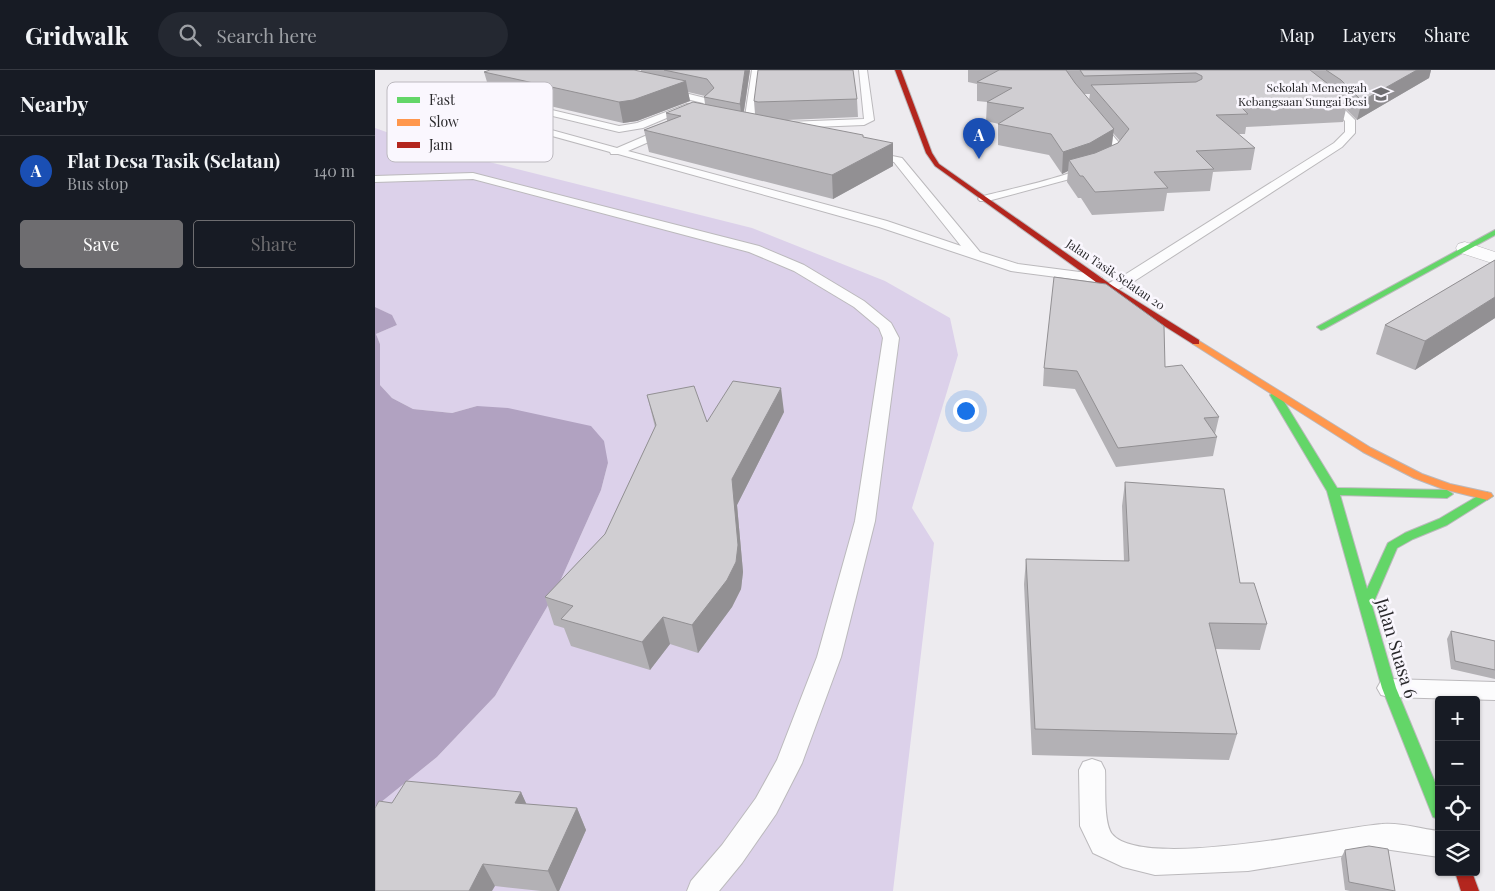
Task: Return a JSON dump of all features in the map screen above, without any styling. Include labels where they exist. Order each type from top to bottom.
[{"type":"street","name":"Jalan Tasik Selatan 20","points":[[898,70],[929,153],[935,163],[1095,278],[1272,390],[1333,491]]},
{"type":"street","points":[[1321,327],[1495,232]]},
{"type":"street","points":[[1465,248],[1495,258]]},
{"type":"street","points":[[1272,390],[1367,450],[1418,476],[1447,487],[1491,496]]},
{"type":"street","points":[[1333,491],[1491,496]]},
{"type":"street","name":"Jalan Suasa 6","points":[[1333,491],[1389,688],[1435,802]]},
{"type":"street","points":[[1365,606],[1392,546],[1409,536],[1443,522],[1491,496]]},
{"type":"street","points":[[1464,876],[1470,891]]},
{"type":"lane","points":[[756,70],[749,123],[760,126],[856,123],[869,120],[863,70]]},
{"type":"lane","points":[[1110,288],[1131,277],[1330,150],[1350,133],[1350,120],[1332,102],[1289,70]]},
{"type":"lane","points":[[615,152],[691,122],[710,106],[706,101],[652,88]]},
{"type":"lane","points":[[553,113],[619,129],[639,126],[706,101]]},
{"type":"lane","points":[[985,200],[1088,171],[1111,160],[1120,150],[1090,113]]},
{"type":"lane","points":[[734,126],[782,136]]},
{"type":"lane","points":[[553,134],[883,224],[1016,268],[1095,278]]},
{"type":"lane","points":[[859,152],[898,160],[974,253]]},
{"type":"lane","points":[[375,179],[473,176],[731,243],[777,258],[799,268],[866,309],[886,326],[891,338],[865,521],[829,657],[789,763],[767,806],[732,854],[701,891]]},
{"type":"lane","points":[[1389,688],[1495,691]]},
{"type":"lane","points":[[1093,770],[1094,826],[1103,844],[1123,854],[1155,862],[1248,858],[1384,836],[1435,843]]},
{"type":"shaded area","points":[[375,128],[387,132],[387,162],[490,162],[752,228],[885,281],[950,318],[958,355],[912,508],[934,543],[893,891],[375,891],[375,807],[437,757],[495,696],[554,595],[601,490],[608,463],[477,406],[452,413],[413,409],[392,398],[380,385],[380,344],[376,334],[397,325],[391,315],[375,307]]},
{"type":"shaded area","points":[[375,307],[392,315],[397,325],[376,334],[380,344],[380,385],[392,398],[413,409],[452,413],[477,406],[508,408],[591,426],[604,441],[608,463],[601,490],[554,595],[495,696],[437,757],[375,807]]},
{"type":"building","points":[[490,70],[634,70],[686,81],[633,100],[619,102],[553,87],[553,82],[529,82],[484,72]]},
{"type":"building","points":[[664,70],[745,70],[740,104],[704,97],[714,88],[707,79]]},
{"type":"building","points":[[758,70],[853,70],[857,99],[754,101]]},
{"type":"building","points":[[999,70],[1066,70],[1114,129],[1090,143],[1063,152],[1051,134],[998,124],[1024,108],[987,102],[1012,88],[977,82]]},
{"type":"building","points":[[1080,70],[1310,70],[1332,87],[1348,103],[1242,108],[1248,114],[1216,115],[1255,148],[1196,151],[1214,169],[1154,172],[1168,188],[1095,192],[1083,176],[1080,176],[1069,160],[1095,153],[1118,143],[1129,129],[1091,85],[1196,82],[1202,79],[1202,76],[1196,73],[1084,76]]},
{"type":"building","points":[[1326,70],[1417,70],[1362,101],[1341,80]]},
{"type":"building","points":[[693,102],[863,135],[863,137],[893,143],[832,175],[644,130],[681,116],[666,113]]},
{"type":"building","points":[[1495,260],[1495,297],[1425,341],[1385,325]]},
{"type":"building","points":[[1054,277],[1106,284],[1164,326],[1165,367],[1182,365],[1219,417],[1204,418],[1217,437],[1118,448],[1077,371],[1044,368]]},
{"type":"building","points":[[733,381],[781,388],[732,479],[738,545],[736,562],[727,580],[692,625],[663,617],[642,642],[561,619],[573,606],[545,597],[605,534],[656,425],[647,395],[694,386],[707,422]]},
{"type":"building","points":[[1125,482],[1224,489],[1240,583],[1254,583],[1267,624],[1209,623],[1237,734],[1035,729],[1026,559],[1129,561]]},
{"type":"building","points":[[1451,631],[1495,641],[1495,670],[1455,661]]},
{"type":"building","points":[[406,781],[521,792],[515,803],[577,808],[548,871],[483,864],[469,891],[375,891],[375,808],[379,801],[392,803]]},
{"type":"building","points":[[1369,846],[1388,849],[1395,891],[1349,882],[1345,850]]},
{"type":"traffic: fast","points":[[1321,327],[1495,232]]},
{"type":"traffic: fast","points":[[1275,395],[1333,491],[1389,688],[1435,802]]},
{"type":"traffic: fast","points":[[1333,491],[1447,494]]},
{"type":"traffic: fast","points":[[1366,606],[1392,546],[1409,536],[1443,522],[1487,496]]},
{"type":"traffic: slow","points":[[1196,342],[1367,450],[1418,476],[1447,487],[1487,496]]},
{"type":"traffic: jam","points":[[898,70],[929,153],[937,165],[1110,288],[1196,342]]},
{"type":"traffic: jam","points":[[1464,876],[1470,891]]},
{"type":"place","name":"Sekolah Menengah Kebangsaan Sungai Besi","points":[[1381,94]]},
{"type":"place","name":"Flat Desa Tasik (Selatan)","points":[[979,159]]}]
